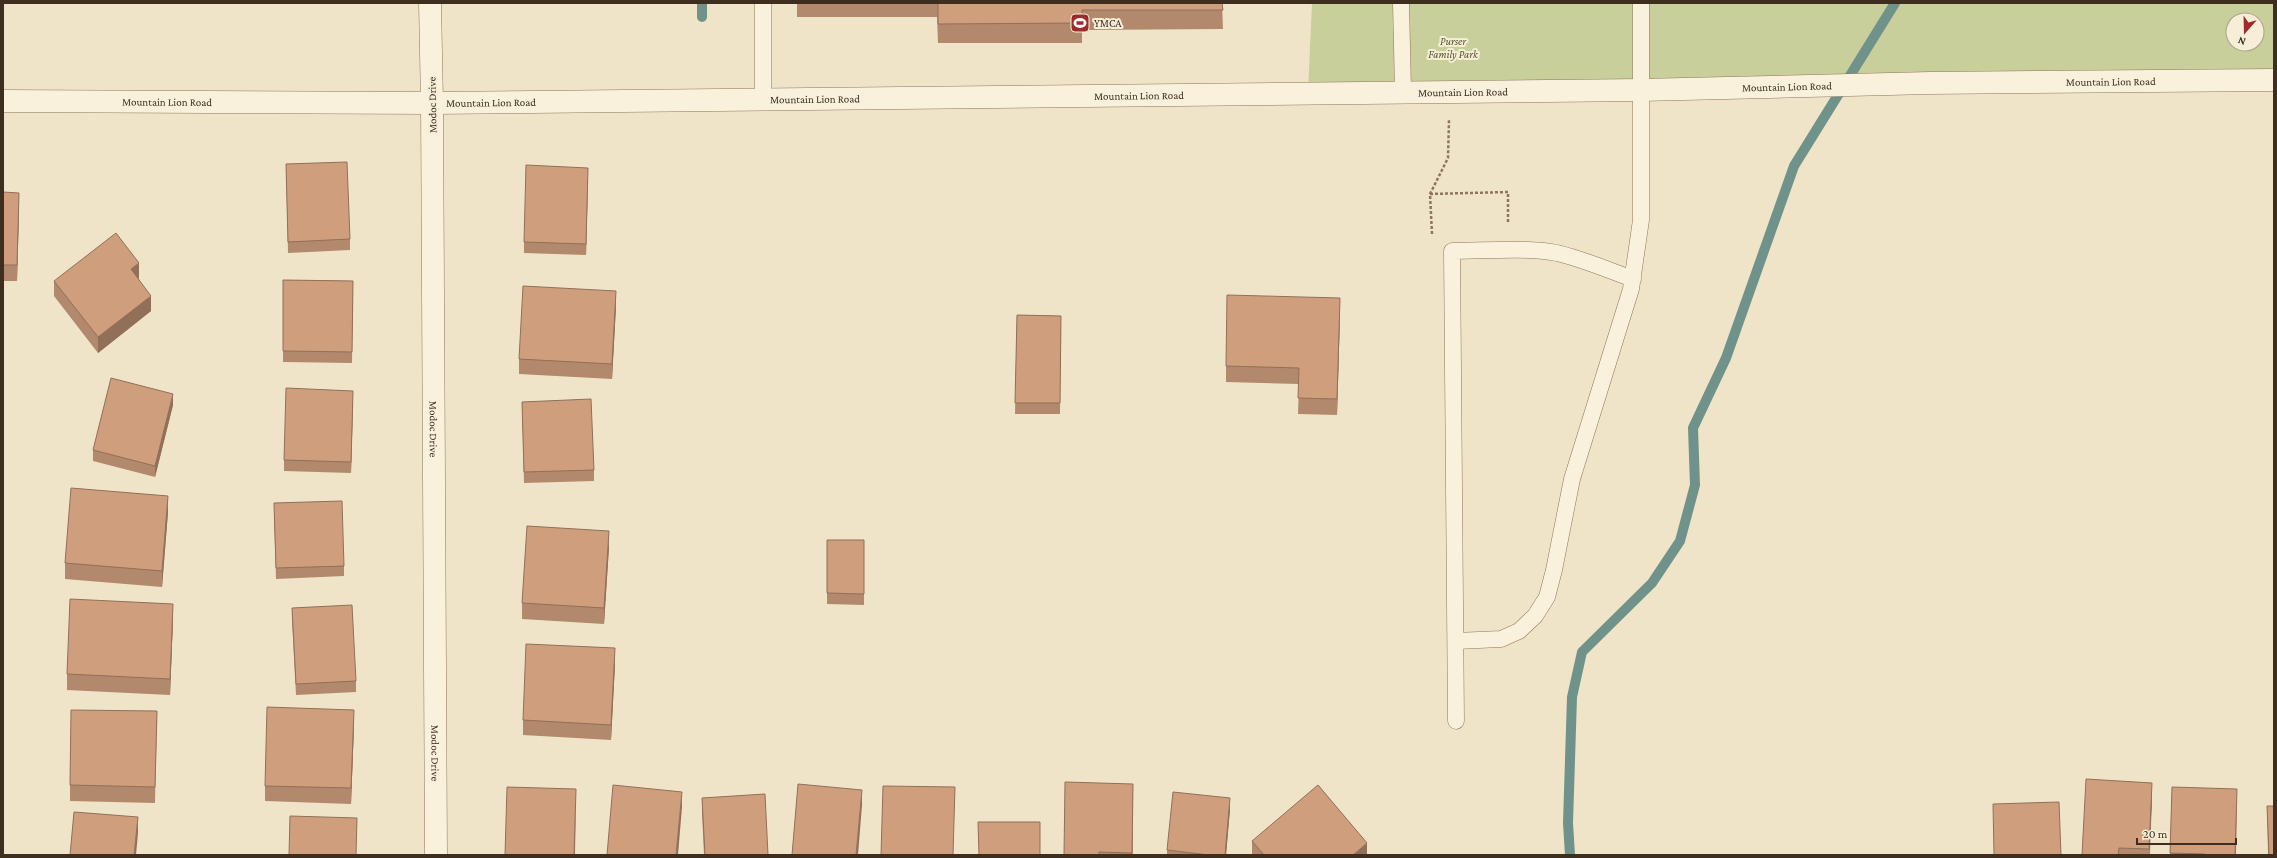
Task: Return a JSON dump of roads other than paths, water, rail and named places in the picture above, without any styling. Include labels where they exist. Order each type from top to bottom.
[{"type":"street","name":"Modoc Drive","points":[[430,3],[432,103],[436,855]]},
{"type":"street","name":"Mountain Lion Road","points":[[3,101],[432,103],[1403,91],[1641,90],[1930,83],[2274,80]]},
{"type":"lane","points":[[762,3],[763,99]]},
{"type":"lane","points":[[1401,3],[1403,91]]},
{"type":"lane","points":[[1456,641],[1501,639],[1519,632],[1535,616],[1547,597],[1572,479],[1633,279],[1641,220],[1641,3]]},
{"type":"lane","points":[[1456,721],[1452,251],[1536,250],[1556,253],[1582,260],[1633,279]]},
{"type":"waterway","points":[[702,3],[702,17]]},
{"type":"waterway","points":[[1570,855],[1568,823],[1572,697],[1582,652],[1652,583],[1680,541],[1695,485],[1693,428],[1726,358],[1794,166],[1895,3]]},
{"type":"place","name":"YMCA","points":[[1080,23]]},
{"type":"park label","name":"Purser Family Park","points":[[1453,47]]}]
